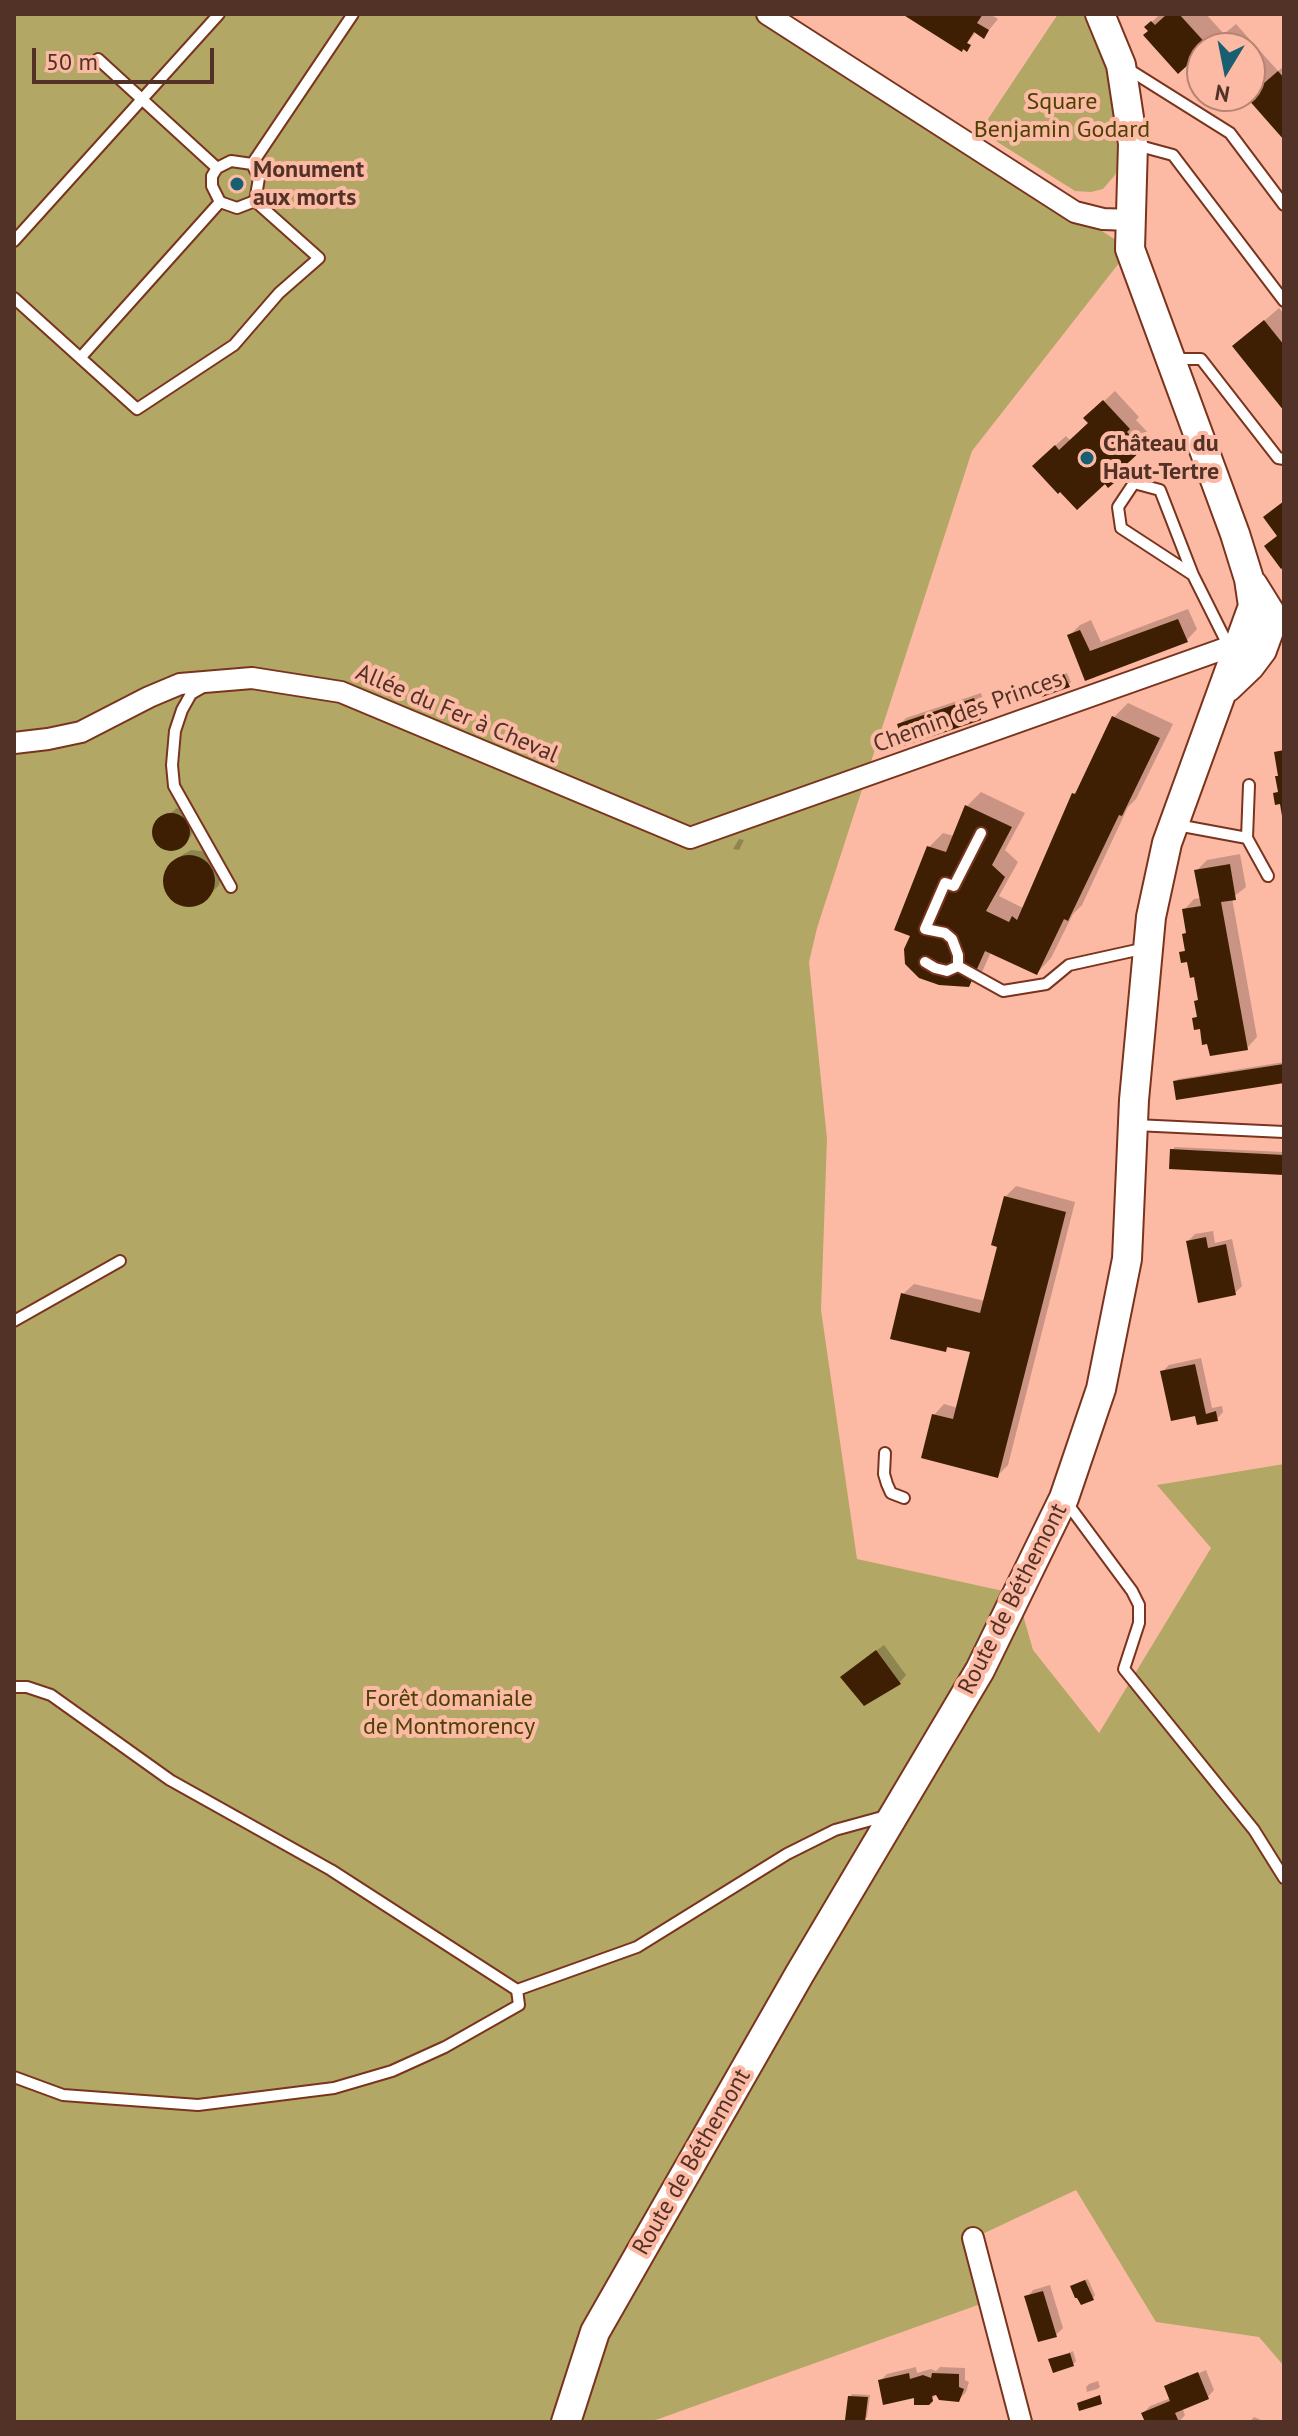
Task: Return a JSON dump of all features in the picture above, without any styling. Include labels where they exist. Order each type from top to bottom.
[{"type":"street","points":[[767,14],[1075,212],[1103,219],[1131,220]]},
{"type":"street","points":[[1100,14],[1121,65],[1133,144],[1130,249],[1249,579],[1271,614],[1270,628],[1243,653]]},
{"type":"street","name":"Route de Béthemont","points":[[566,2422],[595,2332],[799,1975],[980,1670],[1064,1498],[1101,1389],[1127,1259],[1133,1125],[1151,917],[1167,843],[1222,694],[1243,653]]},
{"type":"street","name":"Chemin des Princes","points":[[690,838],[1243,653]]},
{"type":"street","name":"Allée du Fer à Cheval","points":[[14,743],[81,732],[180,684],[252,678],[341,692],[690,838]]},
{"type":"street","points":[[973,2238],[1021,2422]]},
{"type":"lane","points":[[14,241],[219,14]]},
{"type":"lane","points":[[252,164],[353,14]]},
{"type":"lane","points":[[98,59],[217,168]]},
{"type":"lane","points":[[1121,65],[1230,133],[1284,205]]},
{"type":"lane","points":[[1133,144],[1173,155],[1284,301]]},
{"type":"lane","points":[[252,164],[231,161],[217,168],[212,176],[212,186],[220,202],[237,208],[255,201]]},
{"type":"lane","points":[[252,164],[259,178],[255,201]]},
{"type":"lane","points":[[14,298],[137,409],[234,345],[279,293],[319,258],[255,201]]},
{"type":"lane","points":[[81,357],[220,202]]},
{"type":"lane","points":[[1170,359],[1201,359],[1278,458],[1284,459]]},
{"type":"lane","points":[[1193,575],[1121,528],[1118,507],[1134,483],[1160,490],[1193,575],[1243,653]]},
{"type":"lane","points":[[213,681],[191,694],[182,710],[175,731],[172,765],[174,786],[231,887]]},
{"type":"lane","points":[[1249,785],[1247,838],[1268,876]]},
{"type":"lane","points":[[1174,825],[1247,838]]},
{"type":"lane","points":[[958,966],[952,939],[945,933],[925,929],[945,883],[954,886],[981,833]]},
{"type":"lane","points":[[958,966],[1003,991],[1046,984],[1069,965],[1148,948]]},
{"type":"lane","points":[[925,962],[947,971],[958,966]]},
{"type":"lane","points":[[1133,1125],[1284,1132]]},
{"type":"lane","points":[[14,1321],[120,1261]]},
{"type":"lane","points":[[885,1453],[887,1484],[891,1493],[904,1498]]},
{"type":"lane","points":[[1064,1498],[1139,1605],[1139,1623],[1124,1669],[1254,1830],[1284,1878]]},
{"type":"lane","points":[[14,1687],[27,1687],[51,1695],[170,1780],[331,1870],[517,1990],[519,2005],[445,2047],[392,2071],[334,2088],[198,2105],[63,2095],[14,2077]]},
{"type":"lane","points":[[517,1990],[637,1947],[787,1854],[835,1830],[895,1813]]},
{"type":"green space","name":"Forêt domaniale de Montmorency","points":[[14,14],[762,14],[1130,249],[972,451],[817,928],[809,962],[827,1139],[821,1310],[857,1559],[1017,1594],[1033,1650],[1099,1733],[1211,1548],[1157,1485],[1284,1464],[1284,2366],[1259,2337],[1156,2322],[1076,2190],[976,2237],[989,2301],[650,2422],[14,2422]]},
{"type":"green space","name":"Square Benjamin Godard","points":[[1058,14],[1090,14],[1112,68],[1125,148],[1115,175],[1103,189],[1091,192],[1075,191],[980,131]]},
{"type":"building","points":[[902,14],[983,14],[977,23],[989,30],[984,39],[974,32],[967,43],[971,45],[967,52],[963,49],[962,52]]},
{"type":"building","points":[[1167,14],[1179,14],[1195,32],[1186,32],[1186,67],[1178,74],[1143,35],[1148,31],[1144,27],[1151,21],[1155,25]]},
{"type":"building","points":[[1278,71],[1284,78],[1284,140],[1259,112],[1266,112],[1266,81]]},
{"type":"building","points":[[1264,320],[1284,345],[1284,411],[1232,346]]},
{"type":"building","name":"Château du Haut-Tertre","points":[[1103,400],[1130,429],[1127,432],[1143,449],[1116,474],[1120,478],[1108,488],[1105,484],[1077,510],[1032,466],[1055,445],[1059,450],[1088,423],[1083,418]]},
{"type":"building","points":[[1284,501],[1284,567],[1281,569],[1264,546],[1277,536],[1263,517]]},
{"type":"building","points":[[1178,619],[1188,642],[1085,681],[1067,635],[1080,630],[1090,651]]},
{"type":"building","points":[[1064,674],[1070,687],[1042,697],[1037,684]]},
{"type":"building","points":[[974,698],[981,720],[904,746],[897,724]]},
{"type":"building","points":[[1112,716],[1160,738],[1068,921],[1064,919],[1037,975],[985,951],[969,987],[939,985],[919,978],[905,964],[904,949],[910,936],[894,930],[927,846],[946,852],[965,805],[1012,827],[992,865],[1005,877],[986,911],[1009,922],[1012,916],[1017,920],[1072,793],[1075,794]]},
{"type":"building","points":[[1284,750],[1282,816],[1280,804],[1275,805],[1273,793],[1278,792],[1274,752]]},
{"type":"building","points":[[171,813],[184,819],[190,832],[184,845],[171,851],[158,845],[152,832],[158,819]]},
{"type":"building","points":[[189,855],[207,863],[215,881],[207,899],[189,907],[171,899],[163,881],[171,863]]},
{"type":"building","points":[[1230,864],[1236,900],[1221,902],[1248,1050],[1210,1056],[1207,1044],[1202,1045],[1200,1029],[1194,1030],[1192,1018],[1197,1017],[1194,1001],[1198,1000],[1194,977],[1190,978],[1187,962],[1181,963],[1179,952],[1185,951],[1182,934],[1186,933],[1182,909],[1201,906],[1194,870]]},
{"type":"building","points":[[1284,1064],[1284,1083],[1176,1100],[1173,1081]]},
{"type":"building","points":[[1170,1149],[1284,1155],[1284,1175],[1169,1169]]},
{"type":"building","points":[[1004,1196],[1066,1212],[998,1478],[921,1458],[932,1414],[953,1419],[970,1352],[947,1347],[946,1352],[890,1339],[901,1293],[980,1313],[997,1247],[991,1245]]},
{"type":"building","points":[[1206,1237],[1208,1248],[1226,1244],[1236,1295],[1198,1303],[1186,1241]]},
{"type":"building","points":[[1195,1364],[1206,1414],[1216,1411],[1218,1421],[1197,1425],[1195,1416],[1171,1421],[1160,1371]]},
{"type":"building","points":[[876,1650],[901,1684],[864,1706],[840,1677]]},
{"type":"building","points":[[1085,2280],[1094,2300],[1081,2305],[1070,2286]]},
{"type":"building","points":[[1043,2291],[1057,2337],[1038,2342],[1024,2296]]},
{"type":"building","points":[[1070,2353],[1074,2366],[1053,2373],[1048,2359]]},
{"type":"building","points":[[1198,2372],[1209,2399],[1175,2413],[1179,2422],[1145,2422],[1141,2413],[1170,2401],[1164,2386]]},
{"type":"building","points":[[909,2373],[910,2379],[923,2375],[931,2378],[932,2373],[959,2374],[959,2387],[964,2389],[959,2402],[939,2400],[936,2395],[932,2396],[933,2401],[929,2405],[914,2405],[914,2398],[883,2405],[878,2380]]},
{"type":"building","points":[[1100,2395],[1102,2404],[1079,2411],[1077,2403]]},
{"type":"building","points":[[848,2396],[868,2397],[865,2422],[845,2420]]},
{"type":"place","name":"Monument aux morts","points":[[237,184]]},
{"type":"place","name":"Château du Haut-Tertre","points":[[1087,458]]}]
